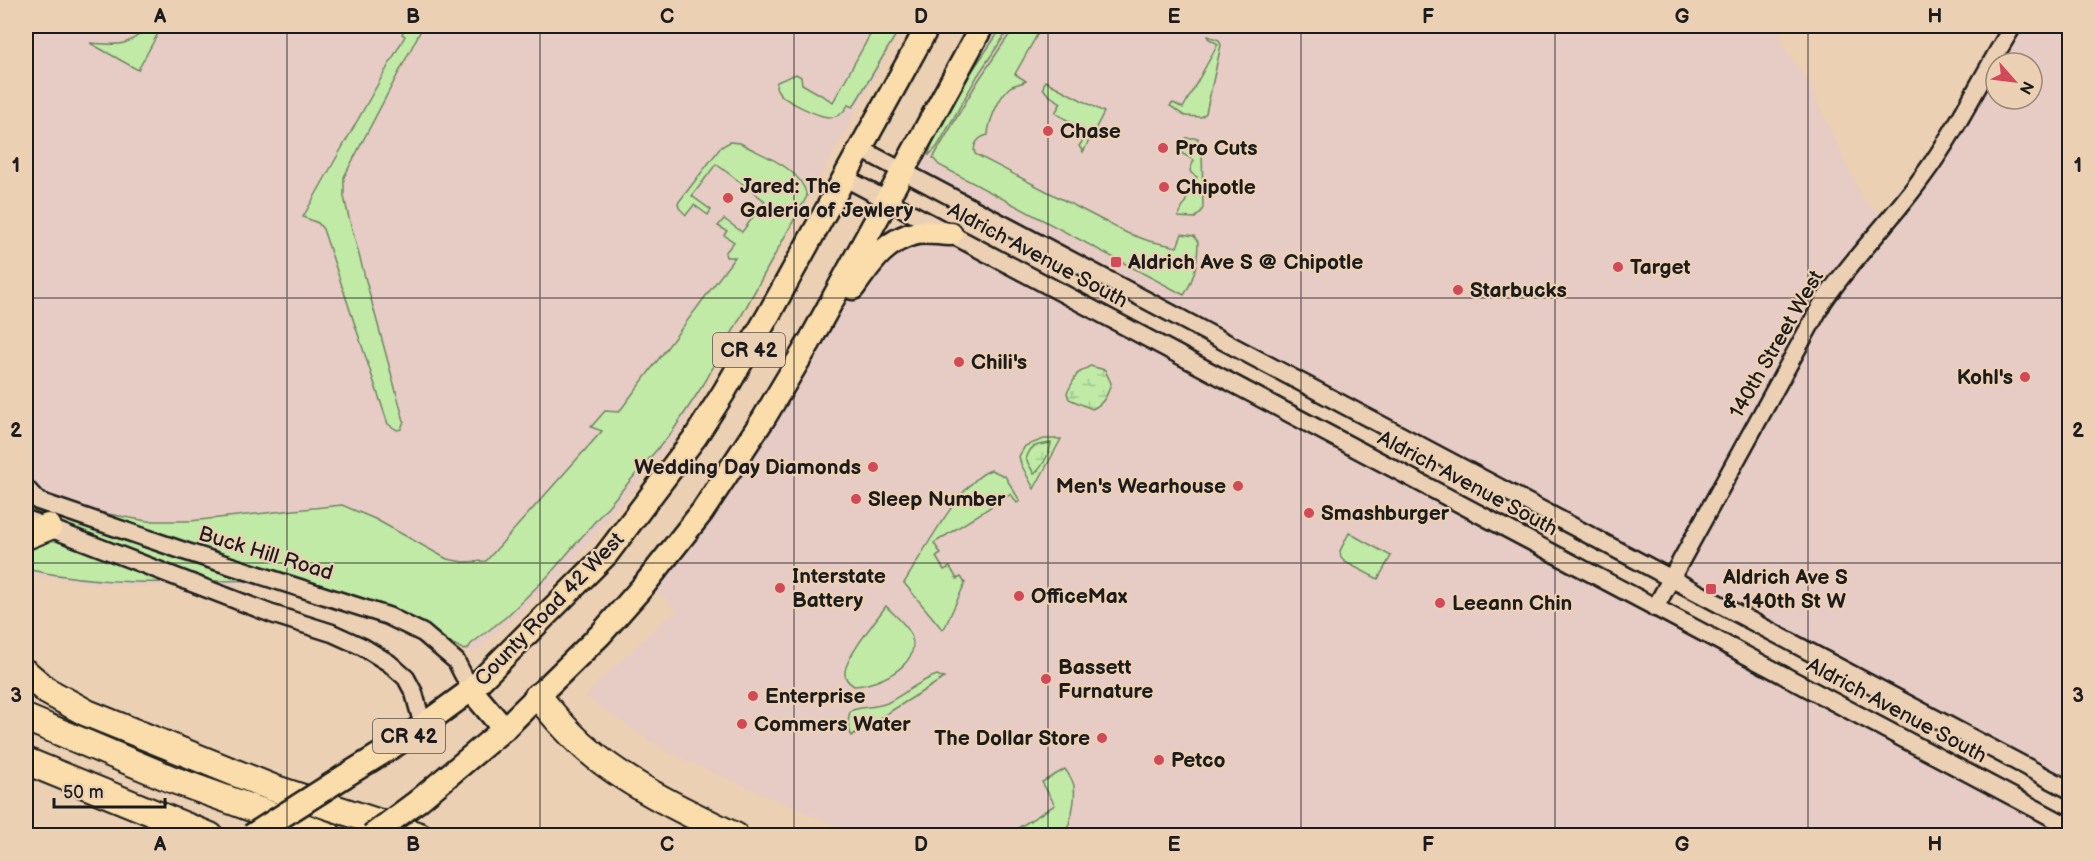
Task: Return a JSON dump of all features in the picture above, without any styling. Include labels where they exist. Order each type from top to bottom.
[{"type":"highway","name":"County Road 42 West","points":[[251,836],[423,726],[471,690],[606,555],[665,479],[724,392],[928,26]]},
{"type":"highway","name":"CR 42","points":[[371,836],[418,801],[504,729],[538,696],[600,635],[645,585],[702,512],[764,418],[982,26]]},
{"type":"highway","points":[[764,418],[874,258],[890,245],[919,233],[951,234]]},
{"type":"highway","points":[[26,673],[47,691],[98,717],[273,788],[420,836]]},
{"type":"highway","points":[[471,690],[504,729]]},
{"type":"highway","points":[[538,696],[560,722],[596,756],[636,783],[735,836]]},
{"type":"highway","points":[[26,718],[171,779],[329,836]]},
{"type":"highway","points":[[26,761],[210,836]]},
{"type":"street","name":"140th Street West","points":[[1655,608],[1823,302],[1845,270],[1923,176],[1941,150],[2013,26]]},
{"type":"street","name":"Aldrich Avenue South","points":[[861,148],[2070,790]]},
{"type":"street","name":"Aldrich Avenue South","points":[[845,178],[2070,827]]},
{"type":"street","name":"Buck Hill Road","points":[[26,488],[38,501],[184,551],[388,616],[423,633],[456,661],[471,690]]},
{"type":"street","points":[[33,527],[332,633],[363,647],[389,663],[406,678],[414,693],[423,726]]},
{"type":"shaded area","points":[[26,26],[903,26],[678,434],[563,574],[472,654],[393,614],[303,587],[98,584],[26,574]]},
{"type":"shaded area","points":[[982,26],[1779,26],[1789,57],[1810,82],[1815,99],[1864,201],[1889,219],[1904,201],[1984,66],[1984,111],[2044,111],[2044,51],[1993,51],[2008,26],[2069,26],[2069,790],[903,171]]},
{"type":"shaded area","points":[[951,234],[2069,827],[2069,835],[857,835],[687,761],[653,743],[586,697],[593,687],[661,623],[676,612],[667,600],[645,584],[764,418],[874,258],[890,245]]},
{"type":"green space","points":[[148,26],[162,26],[138,70],[90,43],[122,44],[134,38]]},
{"type":"green space","points":[[406,26],[423,26],[344,177],[344,197],[349,218],[404,421],[401,429],[397,430],[388,424],[323,229],[318,223],[303,217],[405,36],[402,34]]},
{"type":"green space","points":[[875,26],[901,26],[853,107],[848,105],[835,117],[824,116],[811,112],[785,98],[776,87],[777,82],[796,74],[801,77],[802,84],[833,102]]},
{"type":"green space","points":[[1003,26],[1011,26],[978,75],[937,147],[928,156],[933,141],[970,74]]},
{"type":"green space","points":[[1015,26],[1042,26],[1015,74],[1026,81],[1005,92],[995,110],[988,135],[979,139],[975,144],[975,154],[1127,233],[1177,247],[1182,234],[1194,236],[1198,242],[1196,263],[1184,295],[939,165],[933,158],[978,81]]},
{"type":"green space","points":[[1208,36],[1219,40],[1221,45],[1206,113],[1201,117],[1185,116],[1170,106],[1173,103],[1183,108],[1218,44]]},
{"type":"green space","points":[[1045,81],[1104,112],[1083,152],[1079,146],[1084,139],[1083,129],[1055,113],[1061,103],[1045,91],[1043,88]]},
{"type":"green space","points":[[1186,138],[1198,138],[1198,145],[1202,146],[1203,208],[1195,218],[1178,217],[1197,177],[1190,170],[1194,160],[1181,153]]},
{"type":"green space","points":[[730,142],[740,143],[780,163],[797,177],[807,196],[705,382],[672,432],[548,576],[506,617],[471,644],[468,649],[464,650],[375,603],[338,590],[318,586],[250,580],[158,582],[93,580],[26,569],[26,490],[81,509],[147,521],[190,521],[342,505],[375,519],[447,559],[463,562],[486,561],[602,431],[591,427],[605,411],[619,412],[735,257],[726,257],[725,253],[734,242],[724,235],[727,231],[718,226],[724,219],[742,232],[765,201],[716,164],[692,196],[711,210],[708,215],[694,205],[686,215],[679,208],[678,203],[721,147]]},
{"type":"green space","points":[[1090,366],[1105,370],[1111,383],[1105,398],[1092,409],[1069,399],[1067,393],[1077,374]]},
{"type":"green space","points":[[1044,439],[1061,439],[1034,489],[1019,456],[1025,446]]},
{"type":"green space","points":[[1051,443],[1045,460],[1034,474],[1026,459],[1030,450],[1035,446]]},
{"type":"green space","points":[[991,470],[1005,476],[1020,501],[1017,503],[1011,494],[934,543],[941,554],[936,557],[944,570],[950,567],[957,579],[961,577],[965,583],[942,629],[904,583],[955,503],[980,476]]},
{"type":"green space","points":[[1349,533],[1391,556],[1378,579],[1341,558],[1340,551]]},
{"type":"green space","points":[[886,606],[909,631],[913,643],[912,653],[898,670],[887,677],[854,686],[845,676],[847,664],[862,638]]},
{"type":"green space","points":[[937,675],[944,678],[851,736],[848,722],[850,711],[887,703]]},
{"type":"green space","points":[[1065,769],[1073,782],[1074,798],[1065,835],[1007,835],[1055,805],[1042,782]]},
{"type":"place","name":"Chase","points":[[1048,131]]},
{"type":"place","name":"Pro Cuts","points":[[1163,148]]},
{"type":"place","name":"Chipotle","points":[[1164,187]]},
{"type":"place","name":"Jared: The Galeria of Jewlery","points":[[728,198]]},
{"type":"place","name":"Aldrich Ave S @ Chipotle","points":[[1116,262]]},
{"type":"place","name":"Target","points":[[1618,267]]},
{"type":"place","name":"Starbucks","points":[[1458,290]]},
{"type":"place","name":"Chili's","points":[[959,362]]},
{"type":"place","name":"Kohl's","points":[[2025,377]]},
{"type":"place","name":"Wedding Day Diamonds","points":[[873,467]]},
{"type":"place","name":"Men's Wearhouse","points":[[1238,486]]},
{"type":"place","name":"Sleep Number","points":[[856,499]]},
{"type":"place","name":"Smashburger","points":[[1309,513]]},
{"type":"place","name":"Interstate Battery","points":[[780,588]]},
{"type":"place","name":"Aldrich Ave S & 140th St W","points":[[1711,589]]},
{"type":"place","name":"OfficeMax","points":[[1019,596]]},
{"type":"place","name":"Leeann Chin","points":[[1440,603]]},
{"type":"place","name":"Bassett Furnature","points":[[1046,679]]},
{"type":"place","name":"Enterprise","points":[[753,696]]},
{"type":"place","name":"Commers Water","points":[[742,724]]},
{"type":"place","name":"The Dollar Store","points":[[1102,738]]},
{"type":"place","name":"Petco","points":[[1159,760]]}]
